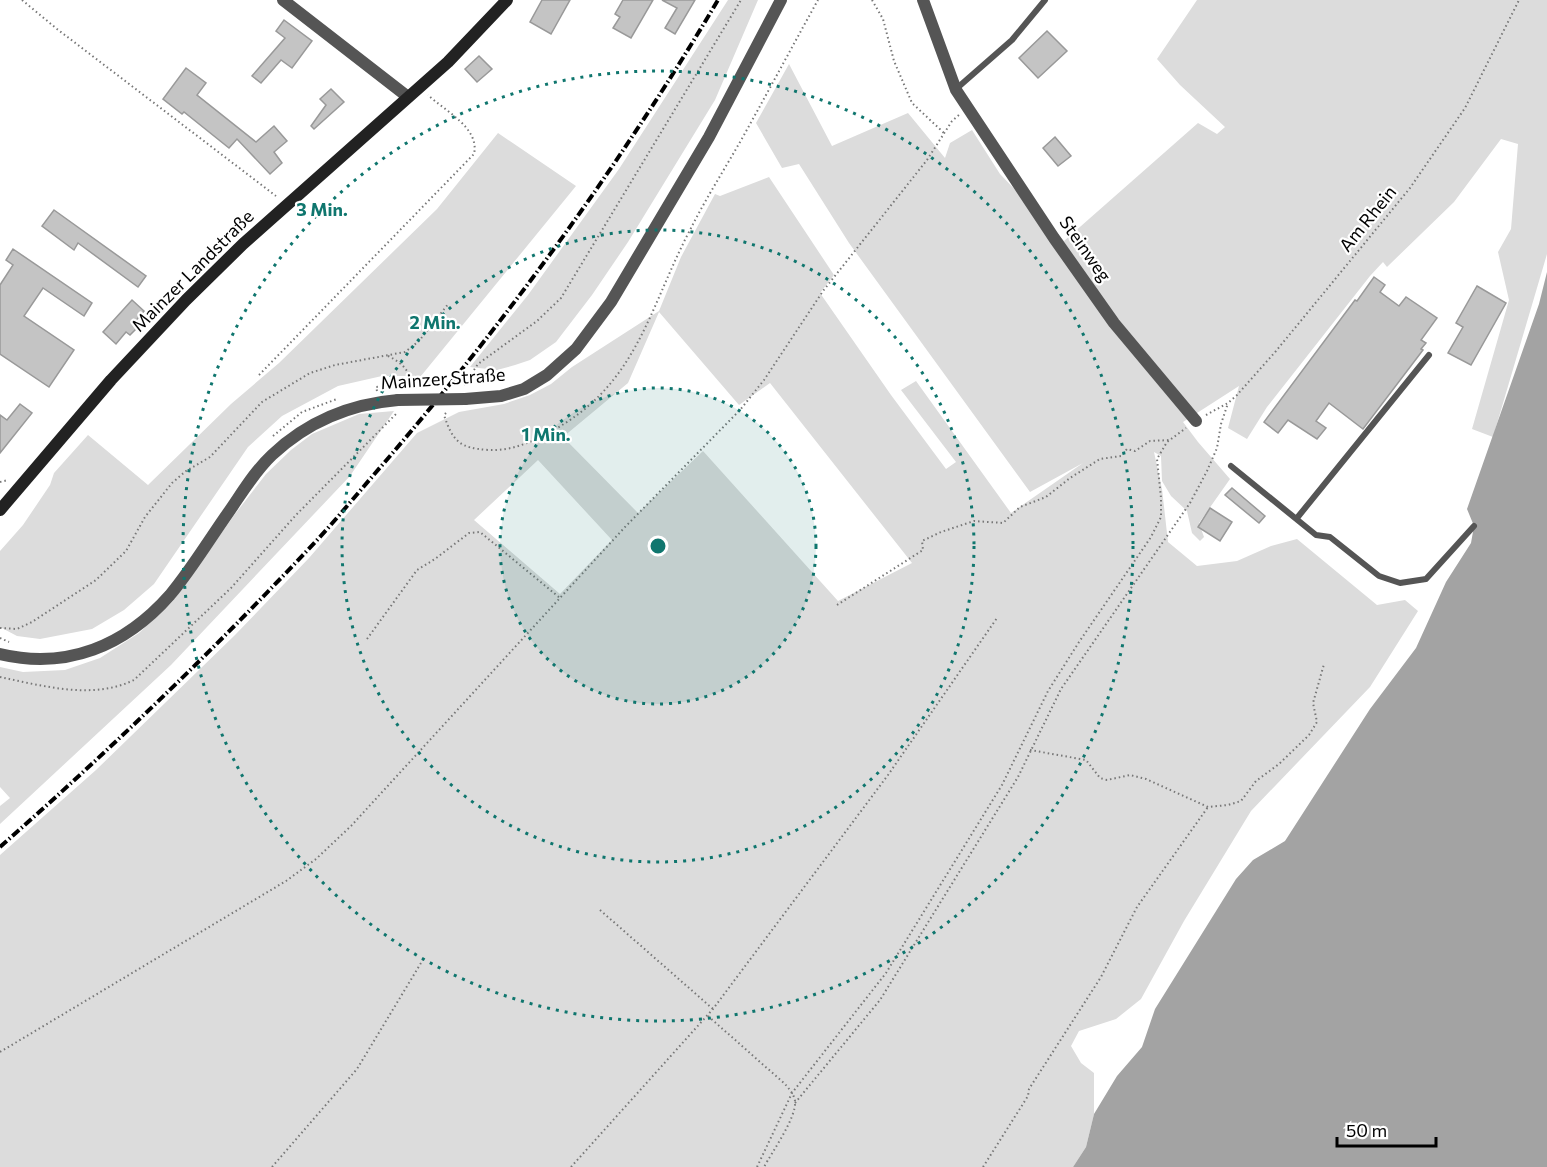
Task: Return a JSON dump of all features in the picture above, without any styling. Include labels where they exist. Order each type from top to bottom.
[{"type":"main road","name":"Mainzer Landstraße","points":[[0,510],[111,380],[186,300],[243,244],[420,87],[507,0]]},
{"type":"street","points":[[283,0],[408,97]]},
{"type":"street","name":"Mainzer Straße","points":[[0,654],[33,660],[74,657],[113,641],[148,616],[170,595],[251,479],[272,455],[290,440],[324,419],[350,408],[400,397],[463,394],[501,396],[524,389],[547,375],[576,349],[611,302],[698,156],[781,0]]},
{"type":"street","name":"Steinweg","points":[[923,0],[956,90],[1054,238],[1114,323],[1196,421]]},
{"type":"lane","points":[[956,90],[1012,40],[1045,0]]},
{"type":"lane","points":[[1297,518],[1429,355]]},
{"type":"lane","points":[[1231,466],[1316,535],[1330,537],[1379,576],[1400,583],[1426,579],[1474,526]]},
{"type":"path","points":[[22,0],[276,196]]},
{"type":"path","points":[[463,394],[478,364],[537,321],[561,298],[741,0]]},
{"type":"path","points":[[450,406],[444,415],[448,428],[457,442],[469,448],[500,451],[524,446],[561,427],[593,403],[621,370],[645,331],[689,231],[818,0]]},
{"type":"path","points":[[872,0],[883,19],[894,61],[912,103],[944,133]]},
{"type":"path","name":"Am Rhein","points":[[1170,440],[1196,421],[1228,403],[1276,351],[1410,188],[1465,108],[1519,0]]},
{"type":"path","points":[[259,375],[474,154],[476,146],[472,134],[420,87]]},
{"type":"path","points":[[0,1052],[286,881],[316,859],[351,826],[625,527],[740,410],[764,380],[823,291],[927,160],[952,121],[968,108]]},
{"type":"path","points":[[0,628],[17,629],[32,622],[96,579],[126,551],[145,517],[172,483],[186,471],[210,457],[262,402],[318,370],[405,352],[419,341],[449,303]]},
{"type":"path","points":[[0,677],[57,688],[100,689],[119,687],[135,680],[231,588],[296,515],[396,415],[400,397],[411,384],[411,378],[400,362],[388,356]]},
{"type":"path","points":[[376,387],[411,384]]},
{"type":"path","points":[[377,391],[400,397]]},
{"type":"path","points":[[270,438],[302,412],[338,399]]},
{"type":"path","points":[[764,1167],[787,1128],[795,1103],[880,1000],[1012,787],[1061,689],[1200,485],[1217,448],[1221,424],[1228,403]]},
{"type":"path","points":[[757,1167],[792,1093],[886,973],[1002,785],[1048,691],[1151,537],[1161,517],[1157,459],[1170,440]]},
{"type":"path","points":[[837,605],[923,550],[922,541],[974,521],[1003,523],[1020,507],[1046,498],[1070,478],[1100,459],[1121,456],[1127,449],[1135,451],[1150,441],[1170,440]]},
{"type":"path","points":[[367,639],[417,570],[435,560],[469,533],[480,532],[560,598]]},
{"type":"path","points":[[571,1167],[708,1016],[881,784],[997,618]]},
{"type":"path","points":[[0,638],[10,642]]},
{"type":"path","points":[[1030,750],[1086,760],[1100,778],[1107,780],[1130,775],[1146,779],[1208,807],[1228,805],[1241,801],[1256,781],[1279,764],[1309,735],[1317,722],[1313,703],[1324,664]]},
{"type":"path","points":[[983,1167],[1028,1096],[1029,1089],[1101,977],[1137,907],[1208,807]]},
{"type":"path","points":[[600,910],[713,1009]]},
{"type":"path","points":[[272,1167],[357,1069],[424,958]]},
{"type":"path","points":[[708,1016],[785,1084],[792,1093],[795,1103]]},
{"type":"shaded area","points":[[728,0],[758,0],[715,100],[628,242],[592,295],[556,342],[530,360],[497,370],[470,367],[528,295],[619,169]]},
{"type":"shaded area","points":[[1197,0],[1547,0],[1547,254],[1493,437],[1472,429],[1509,300],[1498,252],[1511,229],[1518,144],[1501,139],[1454,202],[1387,267],[1383,262],[1370,276],[1267,407],[1247,439],[1228,428],[1239,386],[1183,422],[1230,479],[1199,523],[1204,537],[1200,541],[1192,533],[1187,511],[1171,496],[1162,481],[1161,456],[1154,452],[1162,489],[1168,542],[1197,566],[1237,561],[1271,546],[1297,539],[1377,605],[1405,600],[1418,611],[1370,687],[1251,811],[1184,921],[1141,999],[1116,1019],[1079,1031],[1071,1046],[1081,1063],[1094,1073],[1094,1114],[1086,1147],[1073,1167],[0,1167],[0,855],[96,770],[235,635],[309,558],[417,433],[459,412],[504,404],[530,395],[551,384],[572,367],[659,311],[681,257],[715,194],[720,196],[769,177],[834,275],[820,293],[946,469],[956,462],[901,390],[916,381],[1011,513],[1083,463],[1030,492],[849,243],[799,164],[782,168],[756,123],[789,64],[832,146],[908,113],[945,158],[950,143],[972,130],[1000,174],[1064,241],[1198,123],[1217,134],[1225,127],[1180,85],[1157,59]],"holes":[[[659,312],[739,405],[770,383],[912,563],[838,601],[703,451],[638,513],[563,437],[628,383]],[[538,460],[612,540],[560,594],[474,520]]]},
{"type":"shaded area","points":[[498,133],[576,186],[421,376],[382,376],[338,386],[282,416],[248,447],[154,584],[124,610],[92,629],[40,639],[17,636],[0,627],[0,551],[23,525],[50,485],[54,473],[88,435],[148,485],[231,404],[279,363],[437,209]]},
{"type":"shaded area","points":[[1547,272],[1547,1167],[1073,1167],[1086,1147],[1094,1114],[1117,1076],[1142,1047],[1155,1009],[1236,879],[1253,860],[1285,841],[1370,709],[1416,648],[1446,582],[1471,543],[1474,526],[1467,509],[1539,304]]},
{"type":"shaded area","points":[[394,411],[350,476],[171,665],[0,824],[0,806],[10,798],[0,787],[0,667],[23,672],[65,670],[100,658],[139,633],[173,601],[266,474],[291,450],[312,434],[359,414]]},
{"type":"building","points":[[542,0],[570,0],[551,34],[530,22]]},
{"type":"building","points":[[623,0],[653,0],[631,38],[613,28],[620,17],[615,14]]},
{"type":"building","points":[[662,0],[695,0],[675,34],[665,28],[677,8]]},
{"type":"building","points":[[284,20],[312,41],[292,68],[281,60],[261,83],[252,76],[285,38],[276,31]]},
{"type":"building","points":[[1047,31],[1067,51],[1038,78],[1019,58]]},
{"type":"building","points":[[479,56],[492,69],[477,82],[465,69]]},
{"type":"building","points":[[186,68],[206,83],[197,95],[256,142],[274,126],[287,141],[274,152],[282,163],[270,174],[237,139],[229,148],[184,112],[182,114],[163,99]]},
{"type":"building","points":[[331,89],[344,102],[314,129],[311,126],[326,105],[320,99]]},
{"type":"building","points":[[1055,137],[1071,156],[1058,166],[1043,148]]},
{"type":"building","points":[[54,210],[146,276],[138,287],[78,243],[74,250],[42,226]]},
{"type":"building","points":[[13,249],[92,303],[84,316],[43,288],[24,316],[74,350],[49,387],[0,354],[0,285],[13,265],[6,260]]},
{"type":"building","points":[[1374,277],[1385,285],[1380,292],[1399,306],[1406,297],[1437,318],[1421,340],[1426,343],[1421,349],[1423,350],[1363,429],[1329,403],[1316,421],[1326,428],[1317,439],[1288,420],[1278,433],[1264,422]]},
{"type":"building","points":[[1477,286],[1506,303],[1471,365],[1448,353],[1463,327],[1456,323]]},
{"type":"building","points":[[132,300],[144,311],[134,323],[138,327],[130,335],[126,332],[116,344],[103,332]]},
{"type":"building","points":[[20,404],[32,413],[0,453],[0,415],[7,420]]},
{"type":"building","points":[[1232,488],[1265,516],[1259,523],[1225,495]]},
{"type":"building","points":[[1210,508],[1232,522],[1220,541],[1198,527]]},
{"type":"railway","points":[[0,847],[123,735],[202,658],[318,539],[384,463],[475,353],[561,239],[642,121],[718,0]]}]
